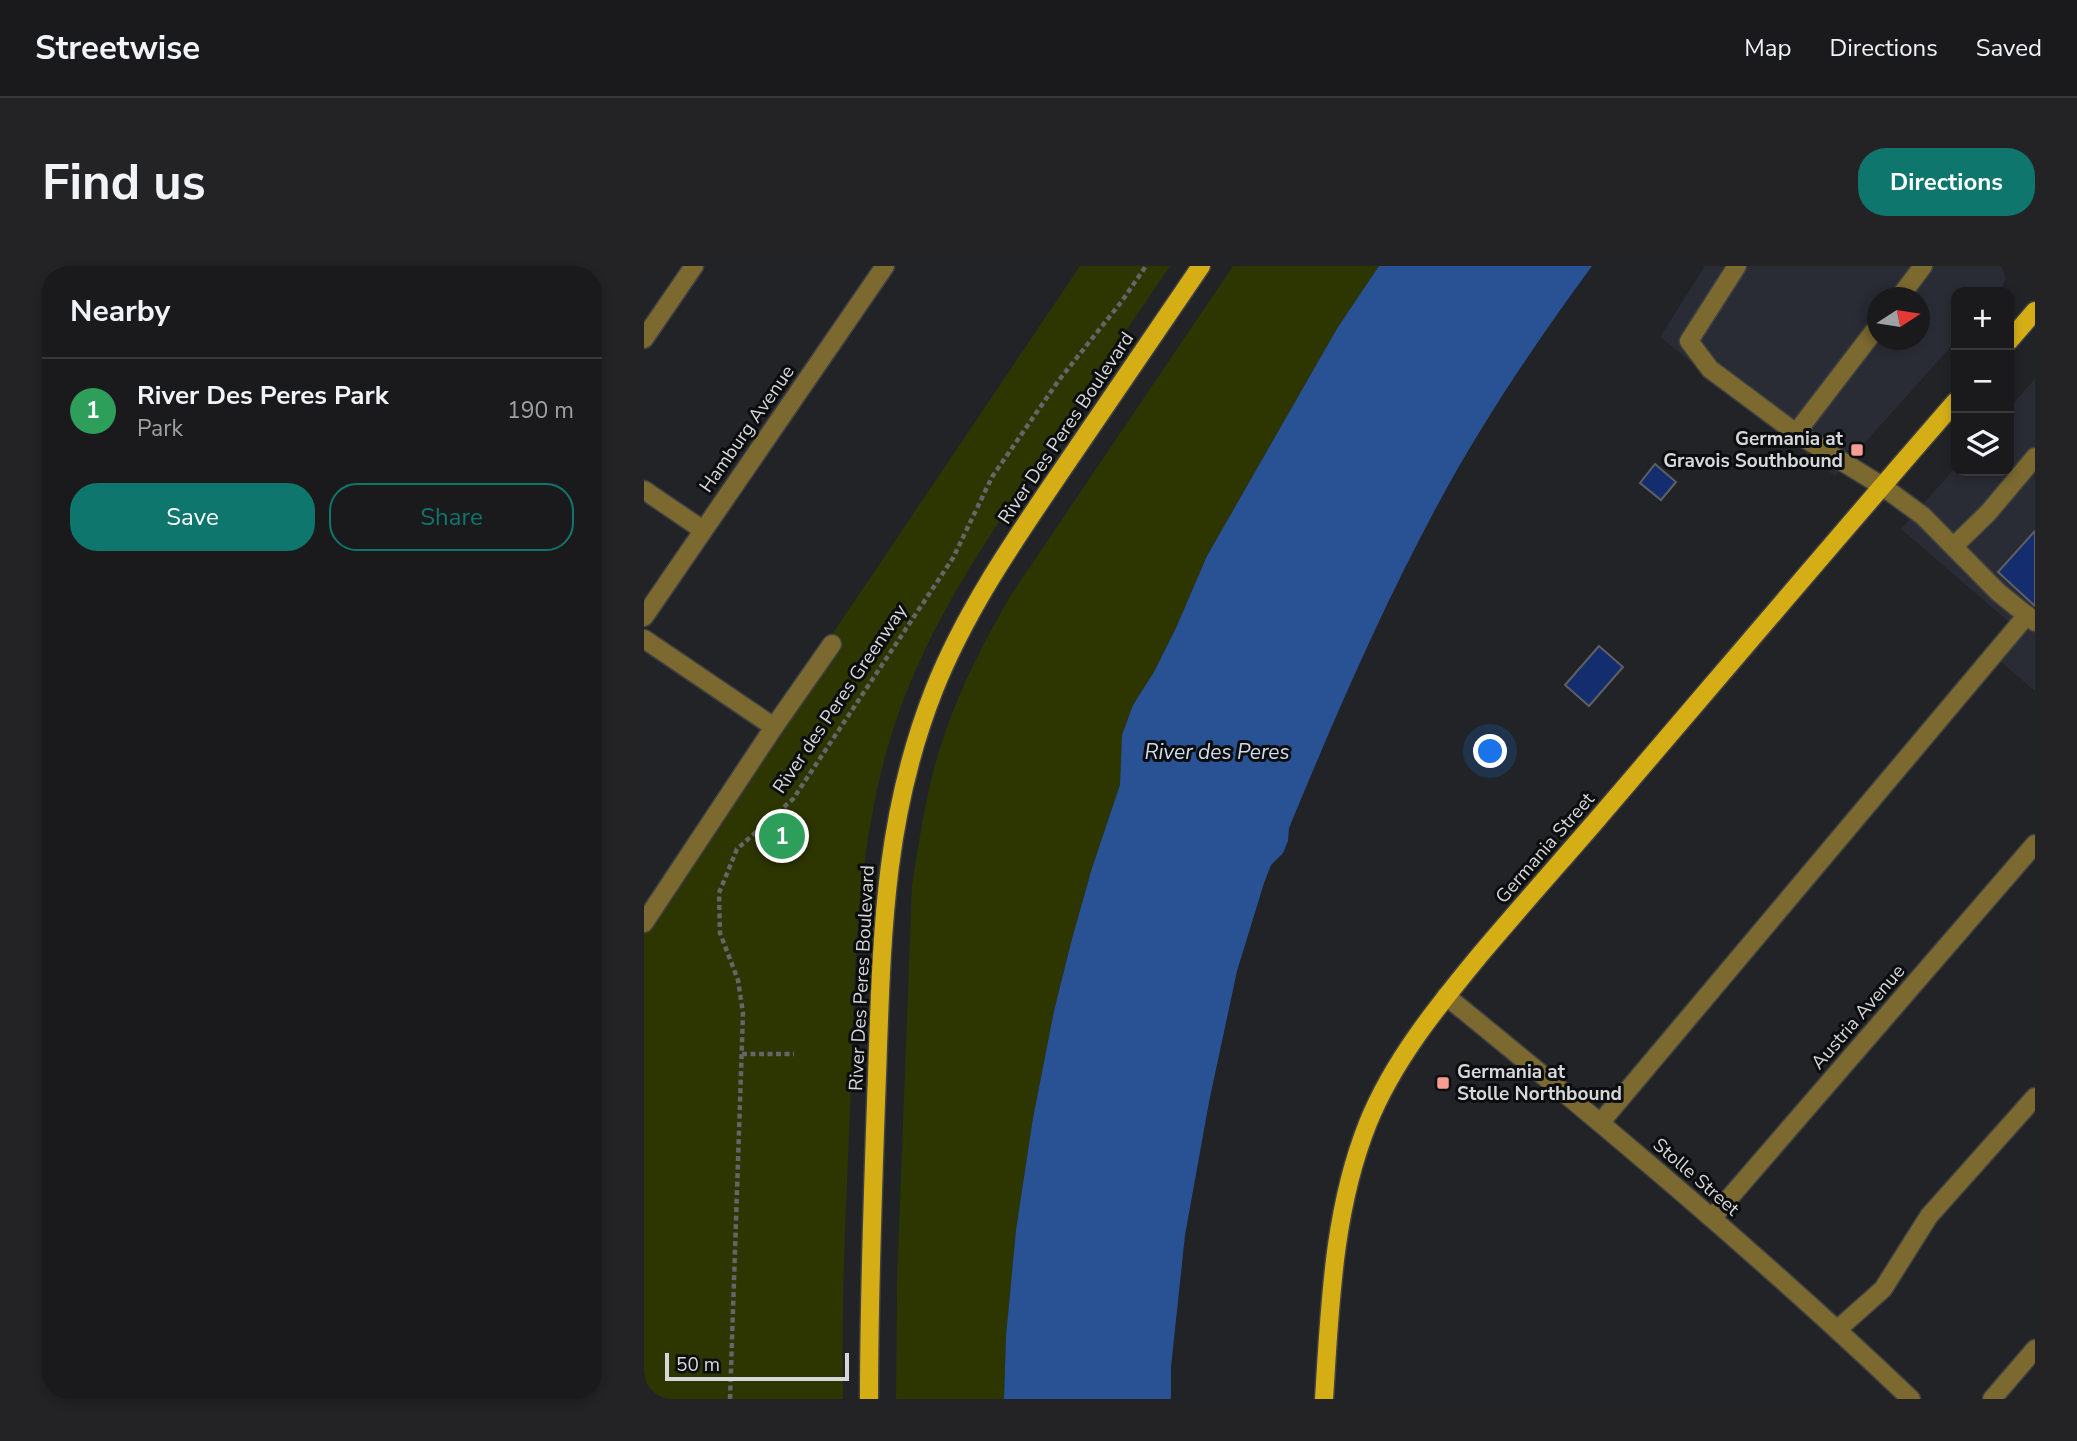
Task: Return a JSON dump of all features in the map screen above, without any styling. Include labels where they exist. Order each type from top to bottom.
[{"type":"main road","name":"River Des Peres Boulevard","points":[[869,1399],[869,1285],[882,944],[889,859],[907,771],[934,688],[974,607],[1021,531],[1201,266]]},
{"type":"main road","points":[[2014,335],[2035,311]]},
{"type":"main road","name":"Germania Street","points":[[1324,1399],[1334,1268],[1341,1218],[1353,1168],[1368,1122],[1415,1038],[1446,996],[1951,407]]},
{"type":"street","points":[[644,340],[694,266]]},
{"type":"street","name":"Hamburg Avenue","points":[[644,617],[885,266]]},
{"type":"street","points":[[1601,1122],[2031,618],[1998,592],[1923,516],[1882,486],[1796,433],[1710,369],[1689,341],[1737,266]]},
{"type":"street","points":[[1907,287],[1923,266]]},
{"type":"street","points":[[1796,433],[1867,340]]},
{"type":"street","points":[[1954,546],[1988,513],[2035,457]]},
{"type":"street","points":[[644,490],[703,530]]},
{"type":"street","points":[[644,639],[774,727]]},
{"type":"street","points":[[644,923],[832,644]]},
{"type":"street","name":"Austria Avenue","points":[[1712,1218],[2035,844]]},
{"type":"street","name":"Stolle Street","points":[[1446,996],[1601,1122],[1712,1218],[1838,1329],[1911,1399]]},
{"type":"street","points":[[1838,1329],[1883,1289],[1929,1216],[2035,1097]]},
{"type":"street","points":[[1992,1399],[2035,1349]]},
{"type":"path","name":"River des Peres Greenway","points":[[730,1399],[743,1013],[738,980],[720,933],[719,894],[737,849],[793,799],[953,558],[992,477],[1059,380],[1122,301],[1146,266]]},
{"type":"path","points":[[742,1054],[794,1054]]},
{"type":"shaded area","points":[[1705,266],[2001,266],[2006,278],[2002,287],[1951,287],[1951,347],[1835,476],[1660,337]]},
{"type":"shaded area","points":[[2035,379],[2035,691],[2001,662],[2023,634],[1901,529],[1951,473],[1951,476],[2014,476],[2014,402]]},
{"type":"green space","points":[[1080,266],[1170,266],[1003,515],[940,619],[914,674],[894,726],[879,780],[861,889],[857,945],[844,1256],[843,1399],[644,1399],[644,914]]},
{"type":"green space","points":[[1233,266],[1379,266],[1338,327],[1207,556],[1176,628],[1154,672],[1133,705],[1122,735],[1120,785],[1072,939],[1054,1011],[1033,1118],[1016,1230],[1006,1336],[1004,1399],[896,1399],[897,1281],[912,886],[934,768],[967,678],[1011,595]]},
{"type":"water","name":"River des Peres","points":[[1379,266],[1592,266],[1510,383],[1437,506],[1377,625],[1289,828],[1283,853],[1271,865],[1264,883],[1237,971],[1209,1102],[1185,1235],[1171,1367],[1171,1399],[1004,1399],[1006,1336],[1016,1230],[1033,1118],[1054,1011],[1072,939],[1120,785],[1122,735],[1133,705],[1154,672],[1176,628],[1207,556],[1338,327]]},
{"type":"building","points":[[1655,464],[1676,482],[1661,500],[1640,483]]},
{"type":"building","points":[[2035,531],[2035,606],[1998,572]]},
{"type":"building","points":[[1599,646],[1623,667],[1589,706],[1565,685]]},
{"type":"place","name":"Germania at Gravois Southbound","points":[[1857,450]]},
{"type":"place","name":"River Des Peres Park","points":[[782,836]]},
{"type":"place","name":"Germania at Stolle Northbound","points":[[1443,1083]]}]
